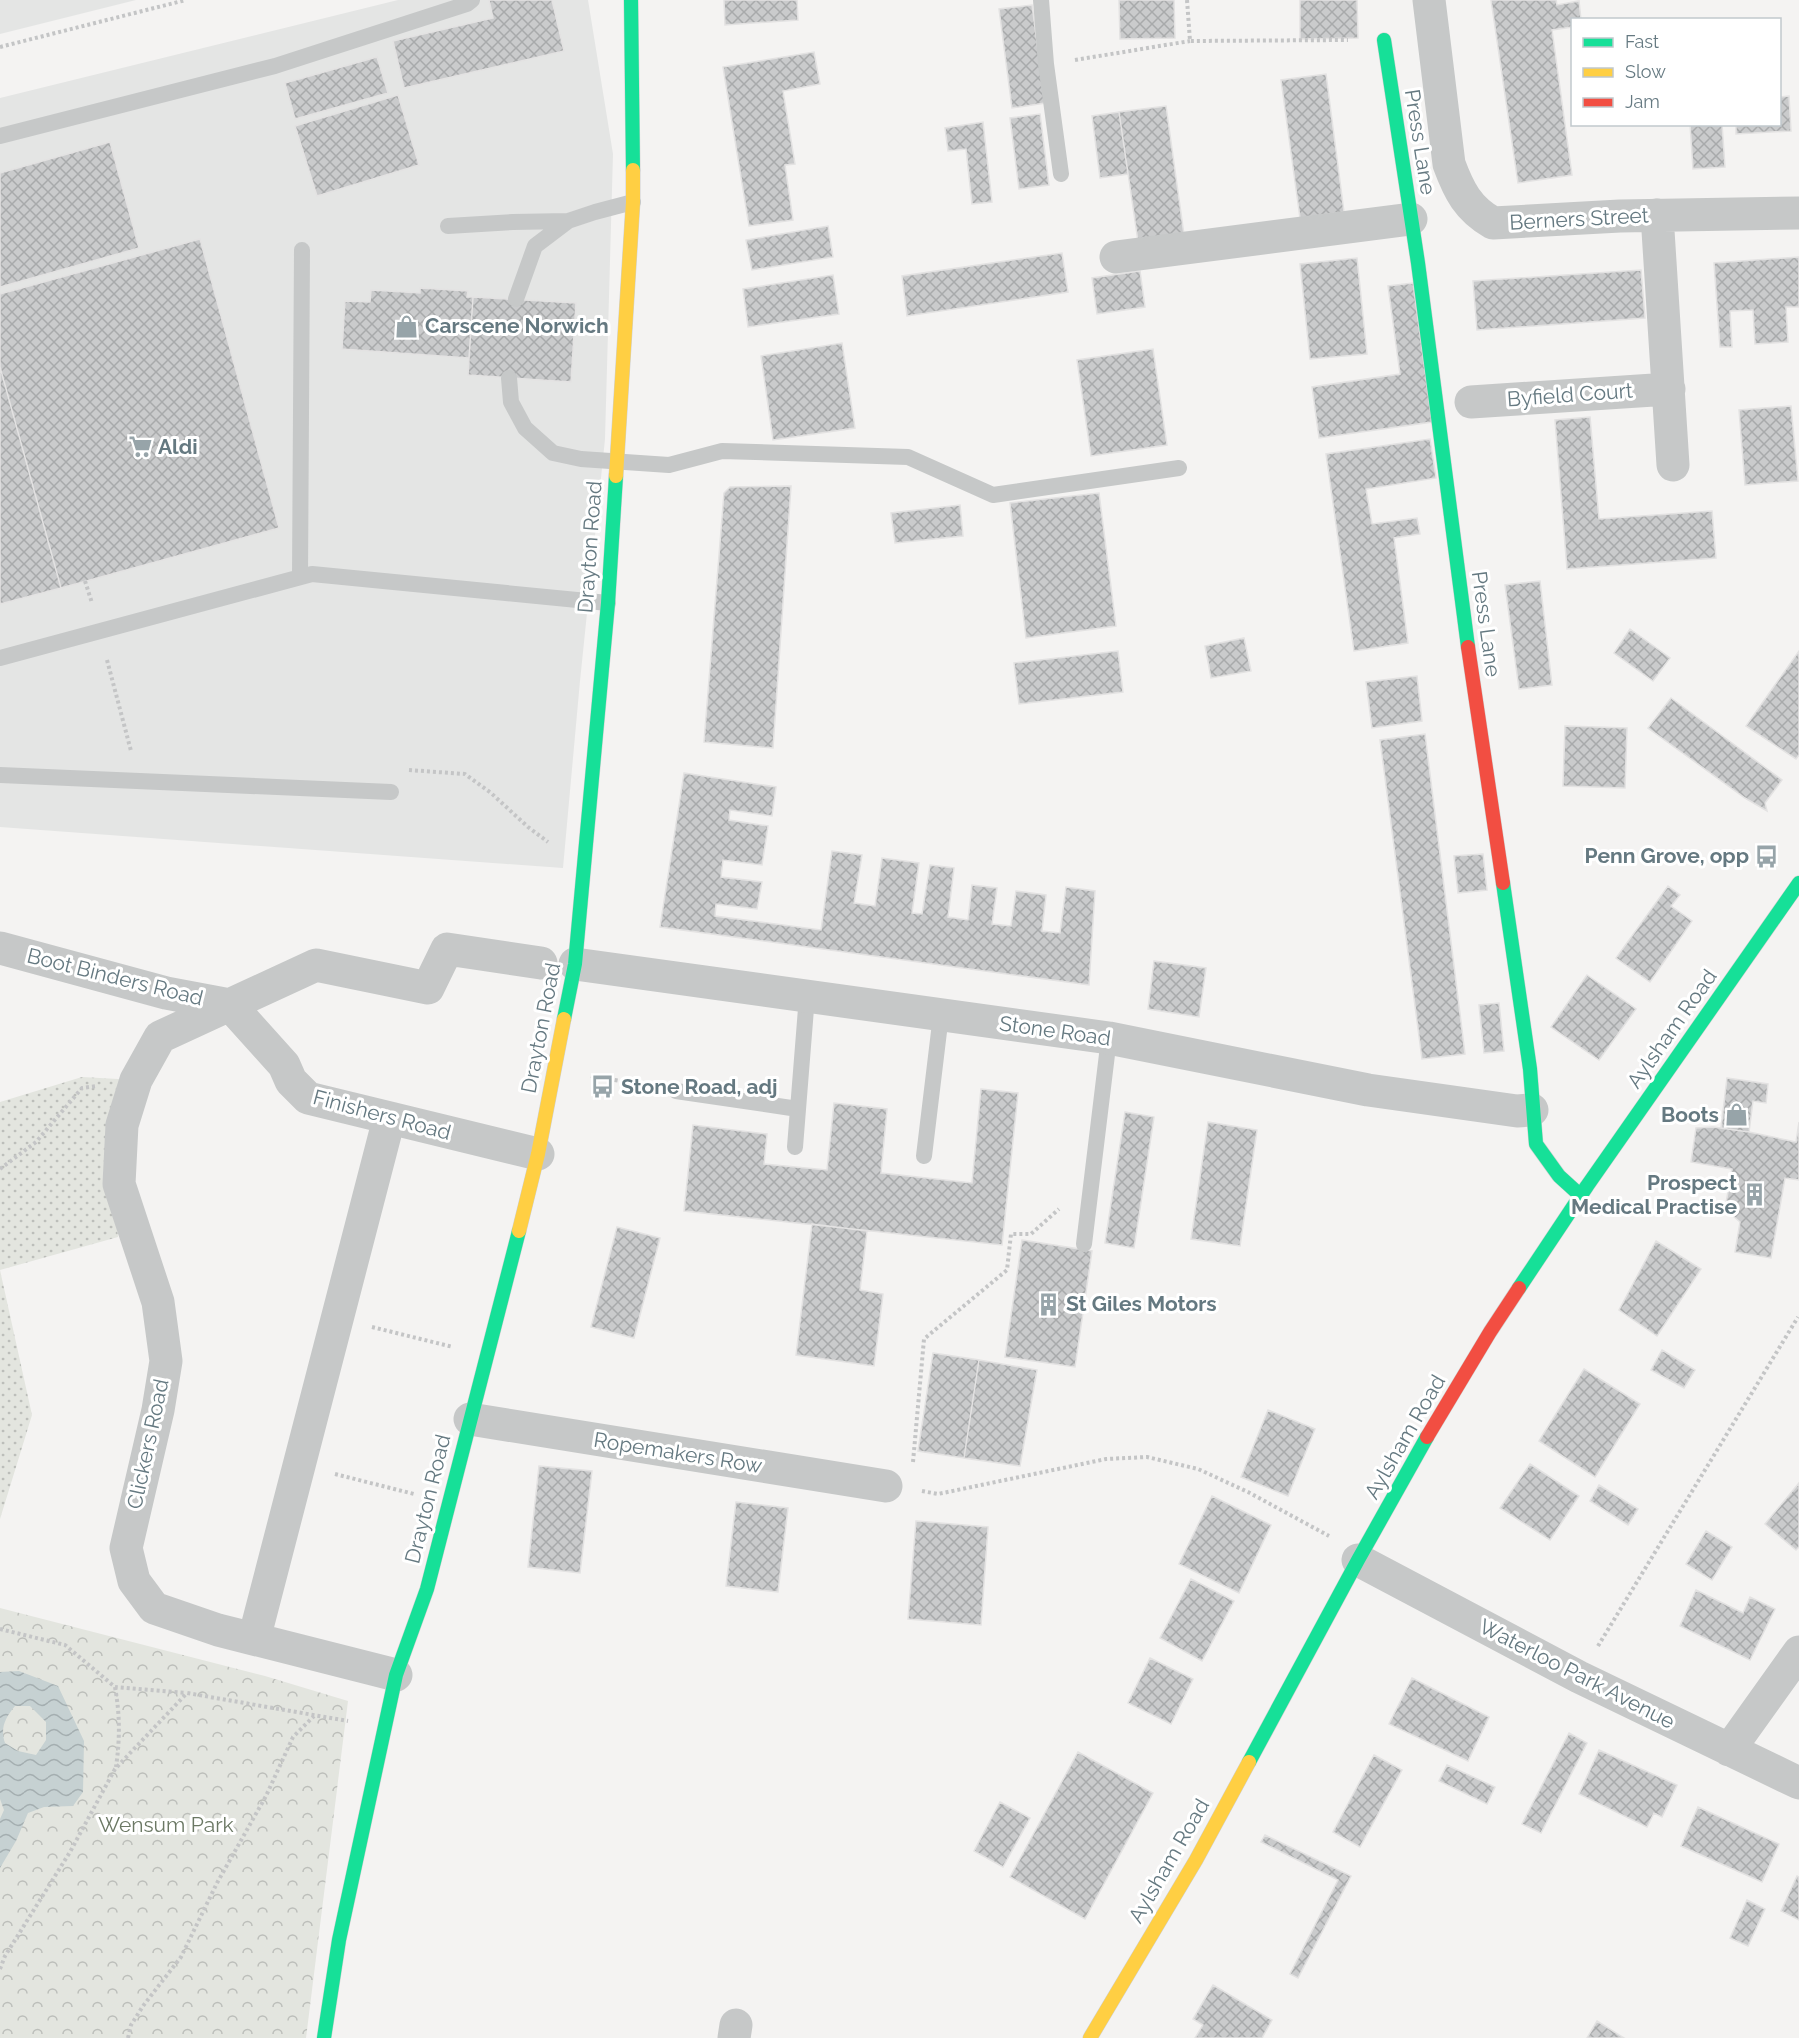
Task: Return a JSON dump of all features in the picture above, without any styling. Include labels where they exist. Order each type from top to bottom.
[{"type":"main road","name":"Drayton Road","points":[[324,2038],[339,1940],[396,1675],[427,1589],[538,1154],[575,964],[608,603],[633,202],[632,0]]},
{"type":"main road","name":"Press Lane","points":[[1384,40],[1418,263],[1466,636],[1530,1069],[1536,1144],[1558,1176],[1581,1196]]},
{"type":"main road","name":"Aylsham Road","points":[[1090,2038],[1196,1860],[1360,1557],[1430,1432],[1490,1332],[1581,1196],[1796,894]]},
{"type":"street","name":"Berners Street","points":[[1429,0],[1449,164],[1457,185],[1478,214],[1493,223],[1657,215],[1799,213]]},
{"type":"street","points":[[1657,215],[1673,465]]},
{"type":"street","points":[[1116,257],[1411,219]]},
{"type":"street","name":"Byfield Court","points":[[1471,402],[1669,389]]},
{"type":"street","name":"Boot Binders Road","points":[[0,948],[166,993],[230,1005]]},
{"type":"street","points":[[230,1005],[316,965],[428,988],[447,949],[542,963]]},
{"type":"street","name":"Stone Road","points":[[575,964],[1109,1038],[1368,1090],[1517,1111],[1532,1110]]},
{"type":"street","name":"Clickers Road","points":[[230,1005],[160,1036],[136,1080],[122,1125],[119,1184],[158,1302],[166,1361],[158,1410],[126,1548],[134,1581],[154,1608],[218,1630],[396,1675]]},
{"type":"street","name":"Finishers Road","points":[[230,1005],[284,1065],[291,1081],[308,1098],[538,1154]]},
{"type":"street","points":[[254,1639],[389,1119]]},
{"type":"street","name":"Ropemakers Row","points":[[470,1419],[898,1488]]},
{"type":"street","name":"Waterloo Park Avenue","points":[[1360,1557],[1579,1677],[1799,1783]]},
{"type":"street","points":[[1729,1750],[1799,1652]]},
{"type":"lane","points":[[0,136],[276,66],[467,4],[472,0]]},
{"type":"lane","points":[[1041,0],[1046,64],[1061,174]]},
{"type":"lane","points":[[448,226],[568,221],[633,202]]},
{"type":"lane","points":[[516,299],[535,246],[568,221]]},
{"type":"lane","points":[[300,577],[302,250]]},
{"type":"lane","points":[[509,378],[511,402],[525,429],[553,453],[581,459],[669,465],[722,451],[908,457],[993,495],[1179,468]]},
{"type":"lane","points":[[0,658],[312,574],[608,603]]},
{"type":"lane","points":[[0,775],[391,792]]},
{"type":"lane","points":[[795,1147],[807,996]]},
{"type":"lane","points":[[924,1156],[940,1015]]},
{"type":"lane","points":[[1084,1244],[1109,1038]]},
{"type":"lane","points":[[676,1091],[798,1109]]},
{"type":"path","points":[[0,47],[186,0]]},
{"type":"path","points":[[1187,0],[1190,41]]},
{"type":"path","points":[[1046,64],[1190,41],[1384,40]]},
{"type":"path","points":[[85,581],[100,630],[132,757]]},
{"type":"path","points":[[398,769],[465,774],[528,827]]},
{"type":"path","points":[[592,1076],[624,1083]]},
{"type":"path","points":[[0,1169],[36,1142],[82,1088],[136,1080]]},
{"type":"path","points":[[1063,1205],[1031,1234],[1011,1234],[1007,1270],[924,1339],[898,1488],[938,1494],[1106,1459],[1147,1457],[1198,1469],[1248,1492],[1360,1557]]},
{"type":"path","points":[[1579,1677],[1798,1317]]},
{"type":"path","points":[[337,1318],[453,1347]]},
{"type":"path","points":[[299,1464],[415,1495]]},
{"type":"path","points":[[0,1629],[65,1645],[115,1687],[187,1693],[314,1715],[293,1737],[266,1796],[217,1883],[181,1957],[143,2006],[131,2025],[128,2038]]},
{"type":"path","points":[[115,1687],[119,1713],[116,1769]]},
{"type":"path","points":[[0,1969],[5,1956],[70,1852],[116,1769],[187,1693]]},
{"type":"shaded area","points":[[0,0],[136,0],[0,34]]},
{"type":"shaded area","points":[[398,0],[588,0],[613,154],[605,439],[563,868],[0,827],[0,98]]},
{"type":"green space","points":[[82,1077],[136,1080],[111,1157],[118,1237],[0,1270],[0,1102]]},
{"type":"green space","points":[[0,1270],[32,1415],[0,1519]]},
{"type":"green space","name":"Wensum Park","points":[[0,1608],[265,1676],[348,1701],[306,2038],[0,2038]]},
{"type":"water","points":[[19,1671],[58,1686],[84,1741],[83,1792],[73,1806],[44,1807],[28,1813],[16,1841],[0,1868],[0,1819],[4,1810],[0,1799],[0,1672]],"holes":[[[15,1706],[30,1706],[46,1722],[46,1740],[36,1755],[18,1751],[5,1743],[3,1733],[4,1723]]]},
{"type":"building","points":[[489,0],[552,0],[564,51],[404,88],[393,41],[493,18]]},
{"type":"building","points":[[724,0],[797,0],[798,20],[725,25]]},
{"type":"building","points":[[1119,0],[1174,0],[1175,38],[1120,39]]},
{"type":"building","points":[[1300,0],[1357,0],[1358,38],[1300,39]]},
{"type":"building","points":[[1491,0],[1556,0],[1557,5],[1579,1],[1581,18],[1571,18],[1571,27],[1552,30],[1572,175],[1518,183]]},
{"type":"building","points":[[1032,5],[1045,103],[1012,108],[999,9]]},
{"type":"building","points":[[814,52],[820,84],[783,91],[795,164],[785,165],[793,220],[749,226],[723,67]]},
{"type":"building","points":[[377,57],[388,93],[295,119],[285,83]]},
{"type":"building","points":[[1326,74],[1344,212],[1300,218],[1281,80]]},
{"type":"building","points":[[398,95],[419,165],[317,196],[295,126]]},
{"type":"building","points":[[1789,96],[1791,131],[1736,134],[1736,126],[1781,126],[1781,97]]},
{"type":"building","points":[[1166,106],[1186,249],[1140,255],[1119,112]]},
{"type":"building","points":[[1119,112],[1128,174],[1100,178],[1092,116]]},
{"type":"building","points":[[1040,114],[1049,185],[1019,189],[1010,118]]},
{"type":"building","points":[[983,122],[992,202],[972,204],[966,149],[948,151],[945,128]]},
{"type":"building","points":[[1690,126],[1722,126],[1725,167],[1693,169]]},
{"type":"building","points":[[110,142],[139,248],[0,287],[0,173]]},
{"type":"building","points":[[828,226],[833,257],[752,270],[746,240]]},
{"type":"building","name":"Aldi","points":[[200,239],[279,528],[61,588],[0,367],[0,294]]},
{"type":"building","points":[[1062,253],[1068,292],[907,316],[902,276]]},
{"type":"building","points":[[1799,257],[1799,307],[1786,307],[1788,342],[1755,344],[1753,310],[1730,311],[1732,347],[1720,347],[1714,263]]},
{"type":"building","points":[[1357,258],[1367,354],[1310,359],[1300,264]]},
{"type":"building","points":[[1641,270],[1645,318],[1477,330],[1473,281]]},
{"type":"building","points":[[1140,271],[1145,307],[1097,314],[1092,278]]},
{"type":"building","points":[[833,275],[839,314],[748,327],[743,289]]},
{"type":"building","points":[[1413,283],[1432,422],[1319,438],[1312,387],[1400,374],[1388,286]]},
{"type":"building","name":"Carscene Norwich","points":[[420,288],[468,291],[467,297],[473,297],[469,358],[342,349],[345,301],[370,302],[371,290],[420,293]]},
{"type":"building","points":[[473,297],[576,303],[571,382],[468,375]]},
{"type":"building","points":[[842,343],[855,428],[773,440],[761,356]]},
{"type":"building","points":[[1153,349],[1167,445],[1091,456],[1077,360]]},
{"type":"building","points":[[0,367],[61,588],[0,604]]},
{"type":"building","points":[[1791,406],[1798,481],[1745,485],[1739,410]]},
{"type":"building","points":[[1590,417],[1599,519],[1712,511],[1716,558],[1567,569],[1555,420]]},
{"type":"building","points":[[1430,439],[1436,478],[1366,489],[1372,524],[1417,518],[1420,534],[1394,538],[1408,643],[1354,651],[1326,454]]},
{"type":"building","points":[[791,486],[773,748],[704,742],[724,493],[730,487]]},
{"type":"building","points":[[1099,493],[1116,626],[1026,638],[1010,503]]},
{"type":"building","points":[[960,505],[963,536],[895,543],[891,513]]},
{"type":"building","points":[[1540,581],[1552,685],[1519,689],[1505,585]]},
{"type":"building","points":[[1630,629],[1670,658],[1653,681],[1614,653]]},
{"type":"building","points":[[1244,638],[1251,671],[1211,678],[1205,646]]},
{"type":"building","points":[[1118,651],[1123,692],[1019,704],[1014,663]]},
{"type":"building","points":[[1799,651],[1799,755],[1796,759],[1746,726]]},
{"type":"building","points":[[1417,676],[1422,721],[1372,728],[1366,682]]},
{"type":"building","points":[[1671,698],[1782,780],[1765,803],[1767,811],[1745,798],[1648,728]]},
{"type":"building","points":[[1565,726],[1627,728],[1625,788],[1563,786]]},
{"type":"building","points":[[1425,734],[1465,1054],[1422,1059],[1380,740]]},
{"type":"building","points":[[684,773],[776,787],[772,816],[730,810],[729,820],[768,826],[762,865],[723,860],[721,877],[762,882],[757,909],[716,904],[715,916],[821,930],[832,851],[862,855],[854,903],[875,906],[882,858],[919,863],[912,913],[922,914],[930,865],[954,868],[948,917],[968,920],[972,885],[997,888],[992,924],[1011,926],[1016,891],[1046,895],[1042,931],[1060,933],[1066,887],[1095,891],[1089,985],[660,927]]},
{"type":"building","points":[[1483,854],[1487,890],[1458,893],[1454,856]]},
{"type":"building","points":[[1668,886],[1680,895],[1671,906],[1692,921],[1650,982],[1616,958]]},
{"type":"building","points":[[1154,961],[1206,968],[1199,1017],[1148,1009]]},
{"type":"building","points":[[1587,975],[1636,1009],[1599,1060],[1551,1027]]},
{"type":"building","points":[[1499,1003],[1504,1051],[1484,1053],[1479,1005]]},
{"type":"building","name":"Boots","points":[[1727,1078],[1768,1084],[1766,1103],[1753,1101],[1749,1132],[1721,1128]]},
{"type":"building","points":[[981,1089],[1018,1093],[1002,1245],[684,1211],[693,1125],[767,1134],[764,1164],[827,1170],[834,1103],[887,1109],[881,1173],[972,1183]]},
{"type":"building","points":[[1125,1112],[1154,1117],[1134,1248],[1105,1243]]},
{"type":"building","points":[[1208,1122],[1257,1130],[1240,1246],[1191,1239]]},
{"type":"building","name":"Prospect Medical Practise","points":[[1799,1122],[1799,1180],[1785,1178],[1771,1258],[1735,1252],[1740,1222],[1725,1209],[1732,1169],[1691,1162],[1696,1128],[1713,1127],[1749,1132],[1796,1142]]},
{"type":"building","points":[[812,1224],[867,1231],[860,1290],[883,1294],[874,1366],[796,1355]]},
{"type":"building","points":[[617,1227],[660,1238],[634,1338],[591,1327]]},
{"type":"building","name":"St Giles Motors","points":[[1022,1240],[1092,1251],[1075,1367],[1005,1357]]},
{"type":"building","points":[[1656,1241],[1701,1269],[1657,1336],[1619,1310]]},
{"type":"building","points":[[1662,1350],[1695,1370],[1684,1388],[1651,1370]]},
{"type":"building","points":[[933,1353],[979,1360],[964,1458],[918,1451]]},
{"type":"building","points":[[979,1360],[1037,1370],[1020,1466],[964,1458]]},
{"type":"building","points":[[1584,1369],[1640,1404],[1595,1477],[1539,1441]]},
{"type":"building","points":[[1268,1410],[1315,1429],[1288,1496],[1241,1477]]},
{"type":"building","points":[[1530,1464],[1579,1496],[1550,1540],[1500,1508]]},
{"type":"building","points":[[539,1466],[592,1471],[580,1573],[528,1567]]},
{"type":"building","points":[[1799,1483],[1799,1547],[1796,1550],[1765,1524]]},
{"type":"building","points":[[1599,1485],[1638,1509],[1628,1525],[1590,1501]]},
{"type":"building","points":[[1212,1496],[1271,1525],[1239,1593],[1179,1564]]},
{"type":"building","points":[[736,1502],[788,1508],[778,1592],[726,1586]]},
{"type":"building","points":[[916,1521],[988,1527],[981,1625],[908,1619]]},
{"type":"building","points":[[1706,1531],[1732,1547],[1712,1580],[1686,1564]]},
{"type":"building","points":[[1191,1579],[1234,1601],[1202,1661],[1160,1638]]},
{"type":"building","points":[[1696,1590],[1743,1613],[1750,1597],[1775,1609],[1750,1660],[1680,1626]]},
{"type":"building","points":[[1150,1658],[1193,1679],[1171,1724],[1128,1703]]},
{"type":"building","points":[[1412,1678],[1489,1717],[1468,1761],[1389,1724]]},
{"type":"building","points":[[1569,1733],[1587,1743],[1541,1833],[1522,1824]]},
{"type":"building","points":[[1599,1750],[1677,1785],[1662,1817],[1654,1813],[1647,1827],[1579,1794]]},
{"type":"building","points":[[1078,1752],[1153,1793],[1085,1919],[1010,1877]]},
{"type":"building","points":[[1374,1755],[1402,1770],[1360,1847],[1333,1832]]},
{"type":"building","points":[[1447,1765],[1495,1787],[1487,1804],[1439,1781]]},
{"type":"building","points":[[1000,1802],[1030,1818],[1003,1867],[974,1851]]},
{"type":"building","points":[[1698,1807],[1779,1844],[1762,1882],[1681,1846]]},
{"type":"building","points":[[1265,1835],[1351,1876],[1298,1978],[1290,1974],[1338,1880],[1261,1842]]},
{"type":"building","points":[[1797,1876],[1799,1877],[1799,1920],[1781,1911]]},
{"type":"building","points":[[1747,1900],[1765,1909],[1748,1946],[1730,1938]]},
{"type":"building","points":[[1213,1985],[1272,2020],[1262,2038],[1195,2038],[1203,2025],[1193,2019]]},
{"type":"building","points":[[1597,2021],[1624,2038],[1587,2038]]},
{"type":"traffic: fast","points":[[631,0],[633,170]]},
{"type":"traffic: fast","points":[[1384,40],[1418,263],[1468,647]]},
{"type":"traffic: fast","points":[[564,1019],[575,964],[608,603],[616,476]]},
{"type":"traffic: fast","points":[[1503,883],[1530,1069],[1536,1144],[1559,1176],[1581,1196]]},
{"type":"traffic: fast","points":[[1519,1288],[1587,1186],[1799,883]]},
{"type":"traffic: fast","points":[[324,2038],[339,1940],[396,1675],[427,1589],[519,1231]]},
{"type":"traffic: fast","points":[[1249,1762],[1427,1437]]},
{"type":"traffic: slow","points":[[616,476],[633,170]]},
{"type":"traffic: slow","points":[[519,1231],[538,1154],[564,1019]]},
{"type":"traffic: slow","points":[[1090,2038],[1196,1860],[1249,1762]]},
{"type":"traffic: jam","points":[[1468,647],[1503,883]]},
{"type":"traffic: jam","points":[[1427,1437],[1519,1288]]},
{"type":"place","name":"Carscene Norwich","points":[[407,326]]},
{"type":"place","name":"Aldi","points":[[140,447]]},
{"type":"place","name":"Penn Grove, opp","points":[[1767,856]]},
{"type":"place","name":"Stone Road, adj","points":[[603,1087]]},
{"type":"place","name":"Boots","points":[[1737,1115]]},
{"type":"place","name":"Prospect Medical Practise","points":[[1755,1195]]},
{"type":"place","name":"St Giles Motors","points":[[1048,1304]]}]
